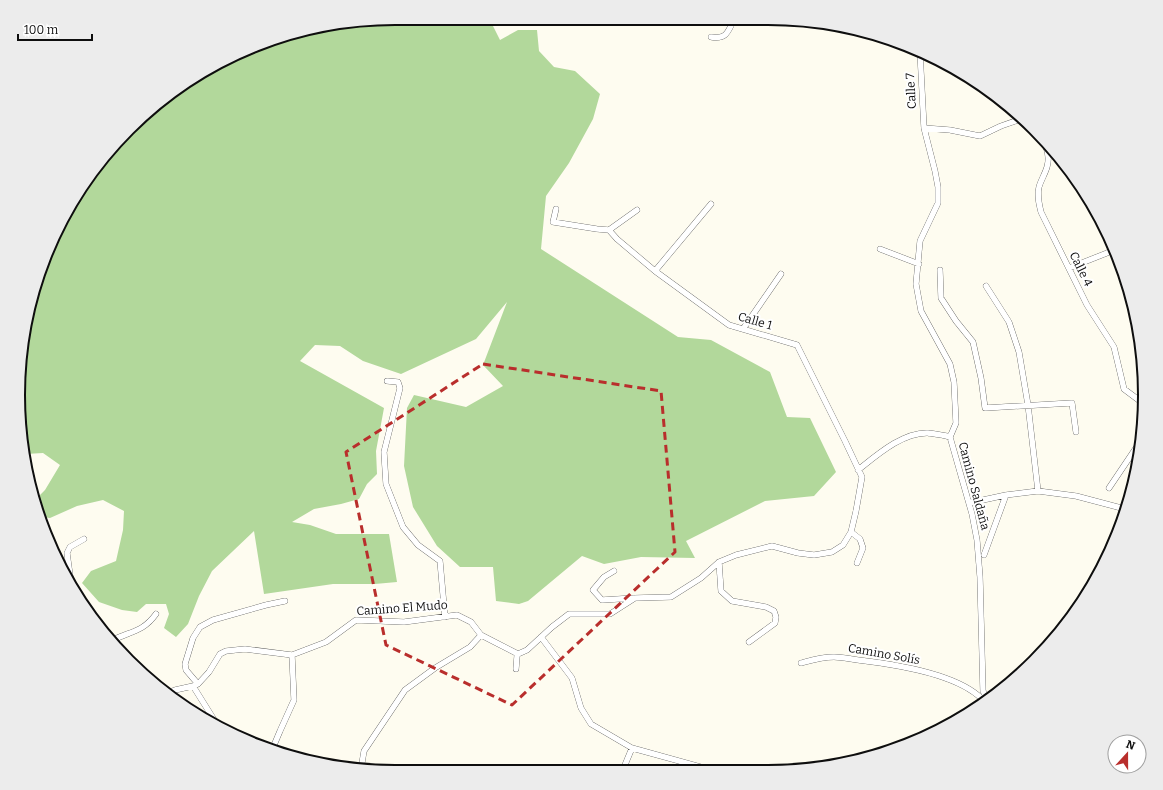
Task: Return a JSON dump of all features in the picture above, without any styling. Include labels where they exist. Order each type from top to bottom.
[{"type":"street","points":[[711,37],[724,37],[731,25]]},
{"type":"street","name":"Calle 7","points":[[920,58],[924,128]]},
{"type":"street","points":[[924,128],[950,130],[980,136],[1016,121]]},
{"type":"street","name":"Camino Saldaña","points":[[924,128],[936,171],[938,203],[920,241],[916,284],[921,312],[950,364],[954,382],[956,423],[950,437],[969,503],[977,540],[980,577],[984,691],[985,695]]},
{"type":"street","name":"Calle 4","points":[[1048,153],[1048,165],[1039,187],[1038,199],[1041,212],[1087,305],[1114,347],[1124,388],[1138,399]]},
{"type":"street","points":[[655,271],[711,204]]},
{"type":"street","points":[[556,209],[553,222],[609,230],[637,210]]},
{"type":"street","name":"Calle 1","points":[[609,230],[617,239],[655,271],[729,325],[797,345],[858,470]]},
{"type":"street","points":[[880,249],[919,264]]},
{"type":"street","points":[[1069,268],[1109,251]]},
{"type":"street","points":[[940,270],[941,298],[956,321],[973,342],[981,378],[984,408],[1072,402],[1076,432]]},
{"type":"street","points":[[743,329],[781,274]]},
{"type":"street","points":[[986,286],[1009,322],[1019,352],[1028,405],[1038,491]]},
{"type":"street","points":[[387,381],[398,382],[400,388],[384,452],[386,484],[403,527],[418,545],[440,561],[445,617]]},
{"type":"street","points":[[614,571],[604,577],[594,590],[602,600],[671,597],[700,578],[719,562],[736,555],[772,546],[798,553],[814,555],[832,552],[843,545],[851,532],[861,487],[862,477],[858,470],[883,451],[908,436],[927,433],[950,437]]},
{"type":"street","points":[[1109,488],[1134,452]]},
{"type":"street","points":[[969,503],[1006,495],[1038,491],[1076,496],[1120,508]]},
{"type":"street","points":[[984,555],[1006,495]]},
{"type":"street","points":[[851,532],[860,539],[863,548],[857,562]]},
{"type":"street","points":[[69,570],[67,553],[70,547],[84,539]]},
{"type":"street","points":[[719,562],[721,591],[732,601],[766,606],[774,611],[776,617],[775,623],[749,642]]},
{"type":"street","points":[[516,669],[516,656],[526,650],[569,614],[610,614],[635,598]]},
{"type":"street","points":[[213,717],[186,670],[185,664],[193,638],[200,627],[213,620],[285,601]]},
{"type":"street","points":[[117,638],[145,626],[156,614]]},
{"type":"street","name":"Camino El Mudo","points":[[195,685],[209,672],[220,654],[226,651],[245,649],[292,655],[326,642],[356,620],[404,622],[457,615],[471,622],[481,635],[518,654]]},
{"type":"street","points":[[362,763],[364,751],[405,690],[435,668],[470,647],[481,635]]},
{"type":"street","points":[[541,637],[572,678],[581,708],[591,724],[632,748],[694,765]]},
{"type":"street","points":[[274,744],[294,700],[292,655]]},
{"type":"street","name":"Camino Solís","points":[[801,663],[817,658],[834,657],[912,668],[956,682],[977,694],[981,698]]},
{"type":"street","points":[[173,691],[195,685]]},
{"type":"street","points":[[625,765],[632,748]]},
{"type":"highlighted area","points":[[483,364],[661,391],[675,552],[512,705],[386,645],[346,452]]},
{"type":"green space","points":[[492,25],[500,40],[518,30],[537,30],[539,51],[554,67],[575,71],[600,94],[593,119],[569,163],[546,196],[541,249],[678,337],[711,340],[770,372],[787,417],[810,418],[836,472],[814,496],[765,501],[686,541],[695,558],[641,557],[604,564],[582,556],[528,601],[519,604],[496,601],[493,567],[460,567],[437,546],[413,507],[404,466],[407,408],[414,395],[466,407],[503,386],[483,365],[507,302],[476,339],[401,374],[363,361],[340,346],[315,345],[300,361],[384,408],[376,451],[377,474],[367,484],[359,499],[314,509],[292,522],[310,525],[336,534],[389,534],[397,582],[375,584],[333,584],[264,594],[254,531],[212,571],[199,596],[188,624],[176,637],[164,628],[169,614],[166,604],[146,604],[137,612],[122,610],[99,602],[82,583],[91,571],[116,561],[123,530],[124,511],[103,500],[77,506],[50,518],[46,518],[39,496],[45,490],[60,465],[43,453],[30,454],[25,395],[28,347],[38,299],[53,253],[63,231],[87,189],[101,170],[133,133],[170,101],[189,87],[231,63],[253,53],[299,38],[347,28],[371,26]]}]
